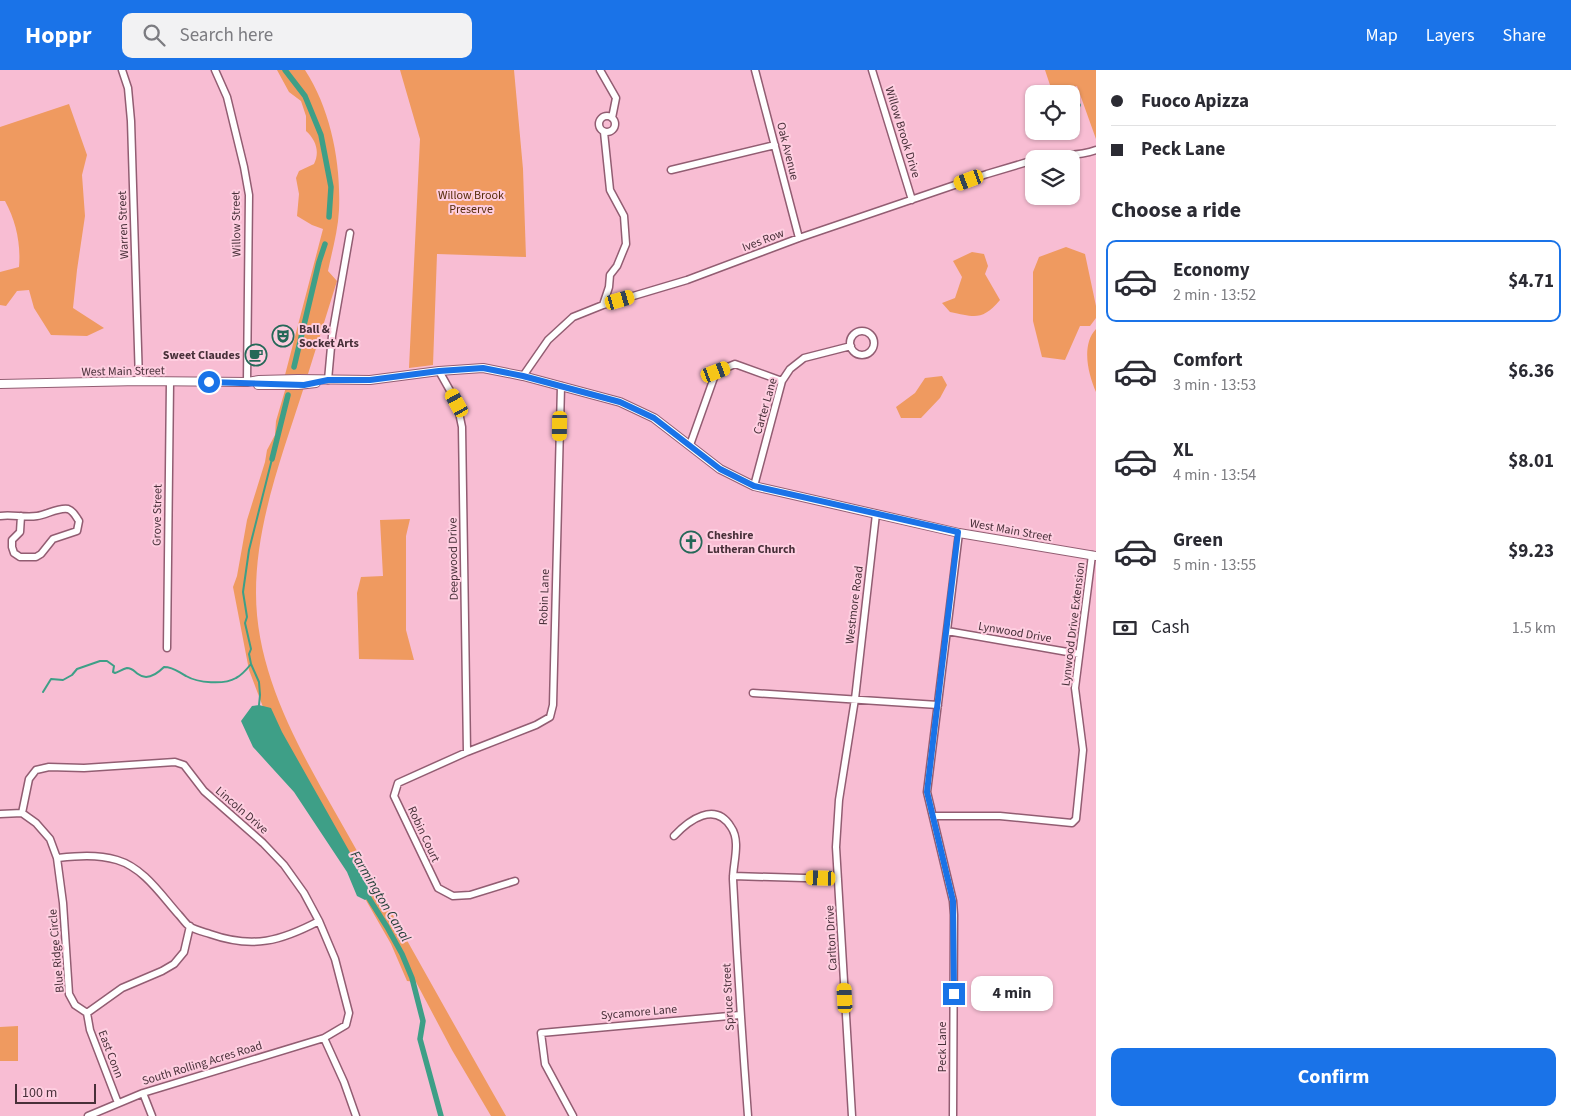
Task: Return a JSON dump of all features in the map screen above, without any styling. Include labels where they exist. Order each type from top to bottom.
[{"type":"main road","name":"West Main Street","points":[[0,384],[247,382],[253,384],[298,386],[328,380],[370,380],[439,371],[483,368],[523,376],[620,402],[654,418],[720,469],[754,486],[958,532],[1094,556]]},
{"type":"street","name":"Warren Street","points":[[122,70],[128,88],[131,121],[139,382]]},
{"type":"street","name":"Willow Street","points":[[215,70],[227,97],[249,196],[247,382]]},
{"type":"street","points":[[600,70],[616,98],[612,118],[615,122],[615,127],[612,131],[604,132]]},
{"type":"street","name":"Oak Avenue","points":[[755,70],[798,238]]},
{"type":"street","name":"Willow Brook Drive","points":[[872,70],[912,200]]},
{"type":"street","points":[[603,305],[609,287],[610,274],[617,266],[626,244],[624,216],[610,190],[604,132],[599,127],[600,120],[604,116],[612,118]]},
{"type":"street","points":[[671,170],[775,145]]},
{"type":"street","points":[[1080,154],[1096,150]]},
{"type":"street","name":"Ives Row","points":[[523,376],[548,340],[573,317],[603,305],[688,280],[798,238],[1025,163]]},
{"type":"street","points":[[328,380],[332,336],[350,233]]},
{"type":"street","name":"Carter Lane","points":[[754,486],[782,381],[790,369],[804,358],[851,346]]},
{"type":"street","points":[[690,445],[716,372],[735,364],[782,381]]},
{"type":"street","name":"Deepwood Drive","points":[[439,371],[457,403],[462,427],[467,752]]},
{"type":"street","name":"Grove Street","points":[[167,648],[170,382]]},
{"type":"street","name":"Robin Lane","points":[[467,752],[536,725],[550,717],[553,695],[561,386]]},
{"type":"street","points":[[0,516],[10,515],[35,517],[68,509],[75,514],[79,521],[77,530],[53,539],[41,554],[30,558],[20,557],[14,553],[12,547],[12,540],[20,532],[21,516]]},
{"type":"street","name":"Westmore Road","points":[[854,699],[876,514]]},
{"type":"street","name":"Peck Lane","points":[[953,1116],[953,901],[927,792],[948,631],[958,532]]},
{"type":"street","name":"Lynwood Drive Extension","points":[[933,816],[1000,816],[1072,823],[1076,819],[1083,750],[1075,688],[1094,556]]},
{"type":"street","name":"Lynwood Drive","points":[[948,631],[1080,654]]},
{"type":"street","points":[[753,693],[938,705]]},
{"type":"street","name":"Carlton Drive","points":[[852,1116],[836,847],[839,800],[854,699]]},
{"type":"street","name":"Robin Court","points":[[467,752],[398,783],[394,796],[438,888],[453,896],[462,896],[515,881]]},
{"type":"street","name":"Lincoln Drive","points":[[22,813],[29,778],[36,770],[49,767],[84,768],[175,762],[184,766],[204,791],[284,864],[304,893],[319,921],[334,959],[349,1013],[346,1025],[324,1038]]},
{"type":"street","points":[[0,814],[22,813]]},
{"type":"street","name":"Blue Ridge Circle","points":[[22,813],[36,823],[50,839],[56,858],[63,904],[69,994],[75,1005],[86,1013]]},
{"type":"street","name":"Spruce Street","points":[[674,836],[685,824],[698,816],[713,814],[724,818],[732,827],[736,839],[733,876],[740,1015],[748,1116]]},
{"type":"street","points":[[56,858],[89,855],[118,860],[135,869],[151,883],[190,926],[223,938],[247,942],[270,941],[291,935],[319,921]]},
{"type":"street","points":[[733,876],[838,879]]},
{"type":"street","points":[[86,1013],[122,988],[174,964],[184,952],[190,926]]},
{"type":"street","name":"East Conn","points":[[86,1013],[90,1030],[118,1102]]},
{"type":"street","name":"Sycamore Lane","points":[[573,1116],[545,1064],[541,1032],[740,1015]]},
{"type":"street","points":[[324,1038],[344,1082],[355,1116]]},
{"type":"street","name":"South Rolling Acres Road","points":[[88,1116],[143,1093],[324,1038]]},
{"type":"street","points":[[143,1093],[152,1116]]},
{"type":"green space","points":[[277,70],[305,70],[322,102],[328,119],[338,174],[338,218],[328,271],[337,281],[308,374],[285,375],[323,229],[297,216],[299,194],[296,178],[299,171],[314,164],[317,151],[315,142],[306,131],[306,116],[301,101],[289,92]]},
{"type":"green space","name":"Willow Brook Preserve","points":[[400,70],[514,70],[523,169],[526,257],[437,254],[433,365],[409,368],[420,139]]},
{"type":"green space","points":[[1045,70],[1096,70],[1096,139],[1080,94],[1080,85],[1050,85]]},
{"type":"green space","points":[[69,104],[87,155],[82,175],[85,216],[73,308],[104,328],[87,336],[51,335],[34,308],[29,290],[17,291],[6,306],[0,305],[0,272],[19,267],[19,258],[17,233],[12,217],[5,201],[0,201],[0,127]]},
{"type":"green space","points":[[1066,247],[1085,254],[1096,306],[1096,318],[1090,326],[1080,326],[1065,360],[1042,357],[1033,321],[1033,272],[1039,257]]},
{"type":"green space","points":[[972,252],[984,254],[988,266],[985,274],[1000,300],[994,307],[978,316],[950,312],[942,303],[955,298],[962,277],[953,261]]},
{"type":"green space","points":[[1096,329],[1096,392],[1087,360],[1087,351],[1091,336]]},
{"type":"green space","points":[[942,376],[947,385],[940,398],[921,418],[901,418],[896,407],[915,393],[925,378]]},
{"type":"green space","points":[[286,387],[304,387],[272,488],[257,566],[256,593],[259,629],[266,663],[277,697],[308,763],[506,1116],[491,1116],[452,1050],[416,982],[407,981],[391,944],[308,799],[266,715],[249,670],[233,587],[237,576],[247,520],[267,450],[275,435],[276,421]]},
{"type":"green space","points":[[410,519],[406,536],[406,630],[414,660],[359,659],[357,593],[361,577],[383,576],[380,520]]},
{"type":"green space","points":[[18,1026],[18,1061],[0,1061],[0,1027]]},
{"type":"shaded area","points":[[259,705],[271,708],[282,732],[374,895],[365,900],[357,896],[347,872],[294,792],[253,747],[241,721],[252,706]]},
{"type":"waterway","name":"Farmington Canal","points":[[285,70],[305,96],[321,135],[331,187],[329,217]]},
{"type":"waterway","name":"Farmington Canal","points":[[294,367],[325,244]]},
{"type":"waterway","name":"Farmington Canal","points":[[272,459],[288,395]]},
{"type":"waterway","points":[[259,705],[259,682],[249,654],[251,649],[245,623],[247,617],[243,592],[249,550],[272,459]]},
{"type":"waterway","points":[[43,692],[51,679],[63,680],[72,675],[77,669],[100,661],[107,661],[114,666],[113,672],[115,673],[129,668],[141,676],[148,677],[167,667],[191,678],[211,682],[225,682],[236,678],[251,664]]},
{"type":"waterway","name":"Farmington Canal","points":[[365,892],[402,954],[412,978],[423,1021],[420,1039],[441,1116]]},
{"type":"place","name":"Ball & Socket Arts","points":[[283,336]]},
{"type":"place","name":"Sweet Claudes","points":[[256,355]]},
{"type":"place","name":"Cheshire Lutheran Church","points":[[691,542]]},
{"type":"route","points":[[209,382],[247,382],[290,386],[328,380],[370,380],[439,371],[483,368],[523,376],[620,402],[654,418],[720,469],[754,486],[958,532],[948,631],[927,792],[953,901],[954,994]]}]
